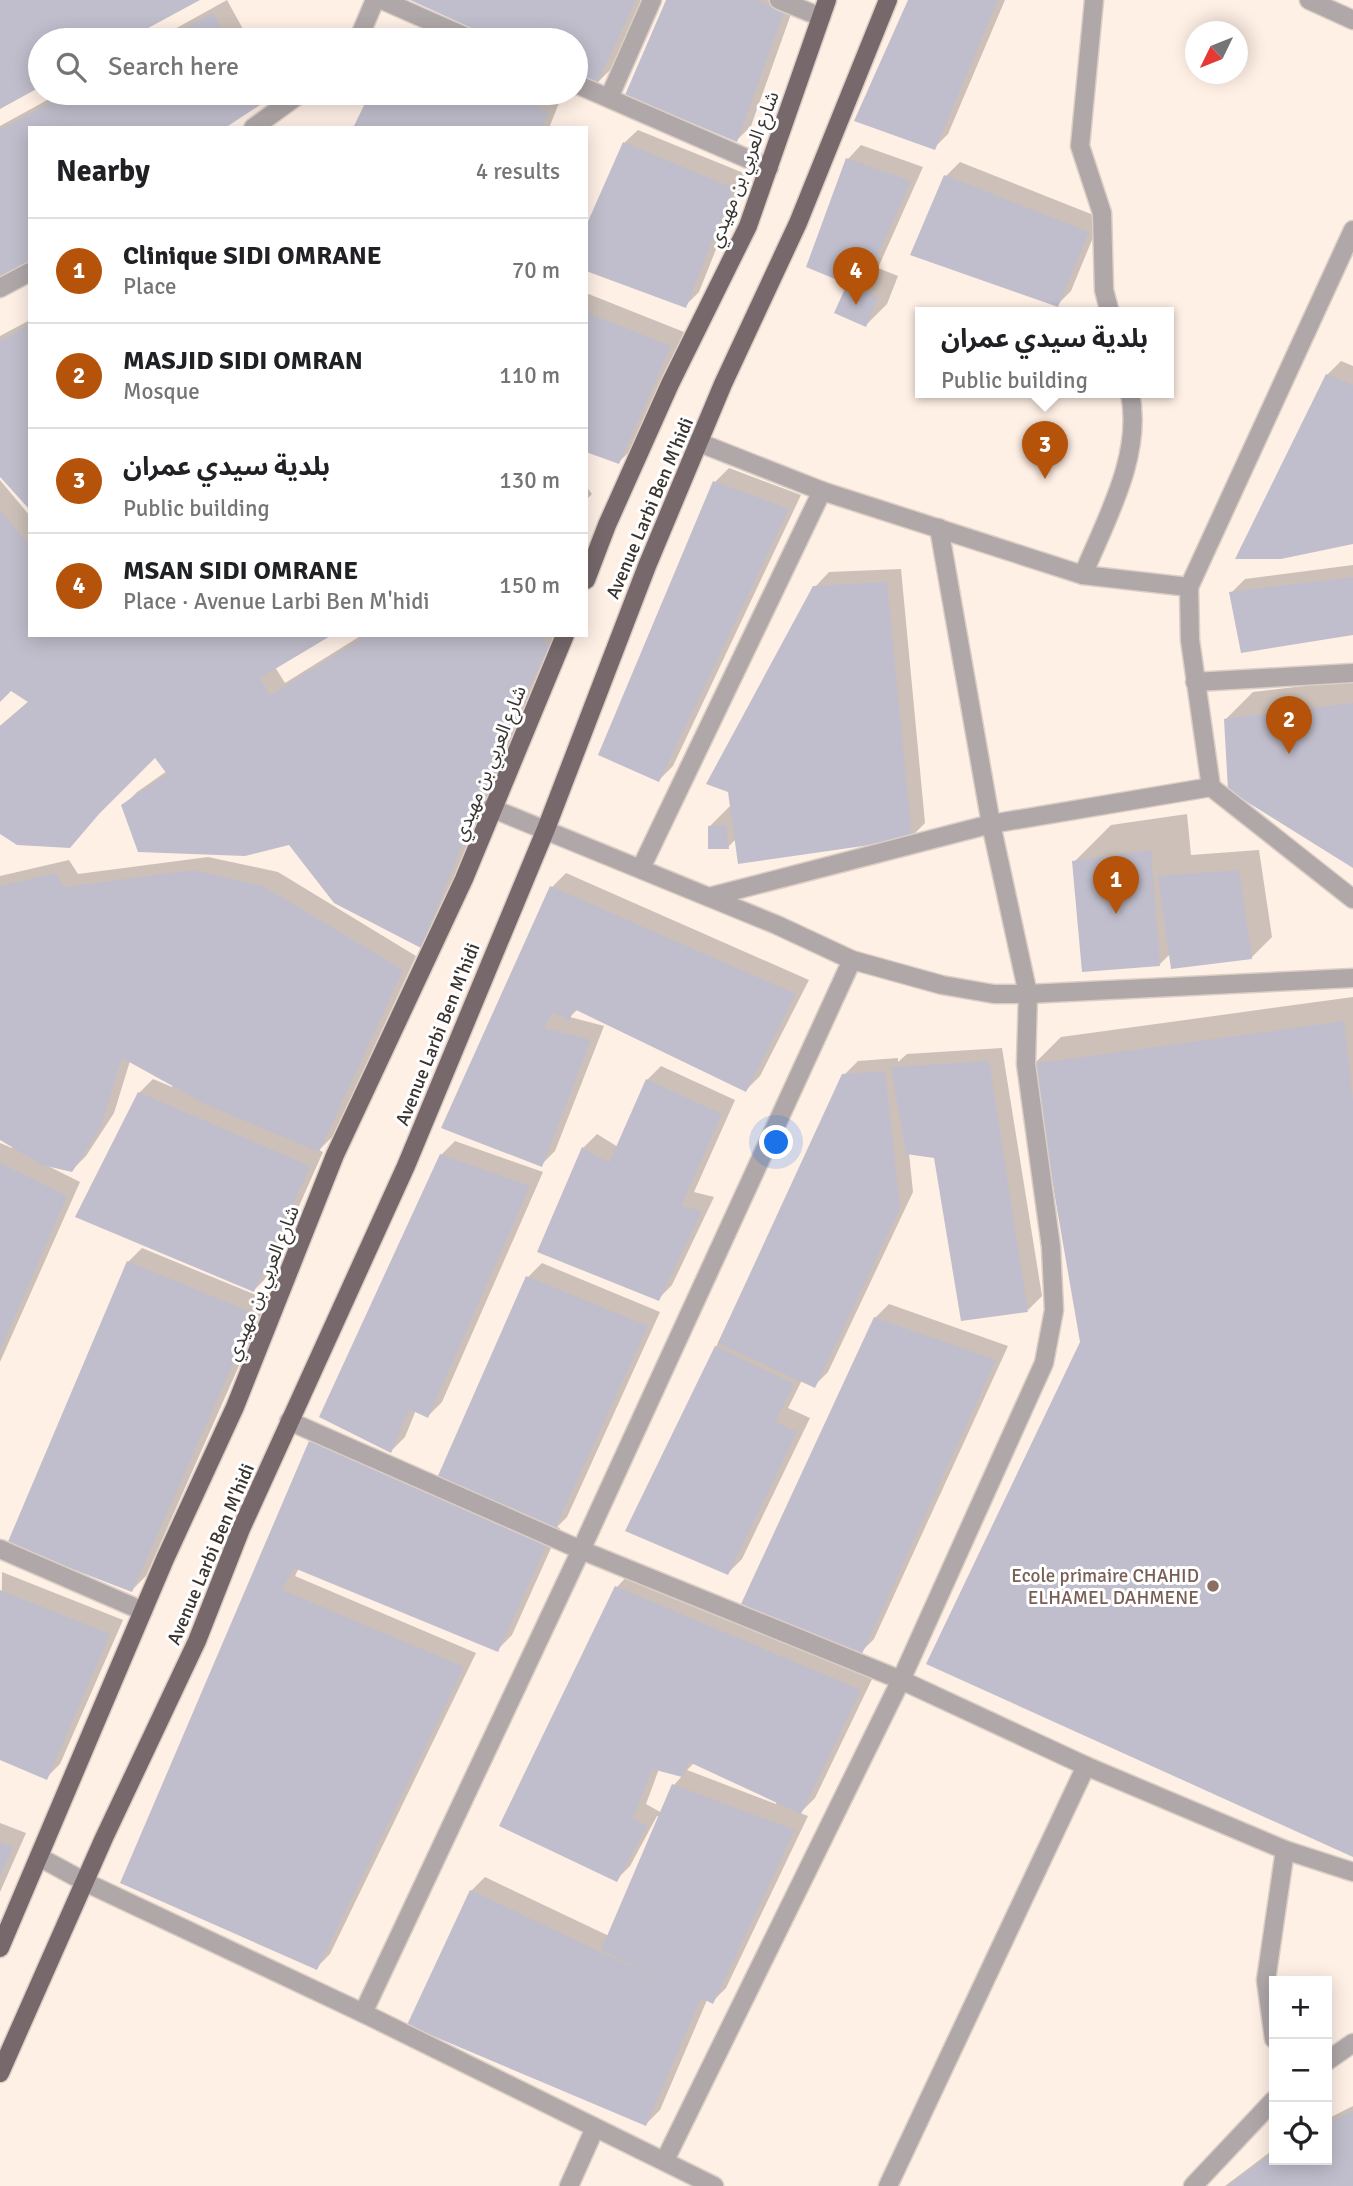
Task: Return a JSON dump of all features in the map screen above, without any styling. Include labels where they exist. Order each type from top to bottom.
[{"type":"main road","name":"Avenue Larbi Ben M'hidi","points":[[0,2073],[87,1883],[104,1838],[198,1641],[241,1529],[406,1166],[546,829],[642,578],[723,384],[798,223],[888,0]]},
{"type":"main road","name":"شارع العربي بن مهيدي","points":[[588,575],[607,525],[670,384],[748,226],[824,9]]},
{"type":"main road","name":"شارع العربي بن مهيدي","points":[[0,1948],[143,1611],[235,1407],[335,1155],[421,974],[564,637]]},
{"type":"street","points":[[363,28],[375,0]]},
{"type":"street","points":[[382,0],[445,28]]},
{"type":"street","points":[[610,98],[652,0]]},
{"type":"street","points":[[779,0],[824,9]]},
{"type":"street","points":[[1094,0],[1080,146],[1102,213],[1104,290],[1108,307]]},
{"type":"street","points":[[1309,0],[1353,20]]},
{"type":"street","points":[[588,89],[769,168]]},
{"type":"street","points":[[256,126],[285,105]]},
{"type":"street","points":[[1353,230],[1189,587],[1190,640],[1211,787],[1353,899]]},
{"type":"street","points":[[0,288],[28,273]]},
{"type":"street","points":[[1083,575],[1122,480],[1134,414],[1131,398]]},
{"type":"street","points":[[700,443],[822,491],[1083,575],[1189,587]]},
{"type":"street","points":[[641,867],[822,491]]},
{"type":"street","points":[[664,2160],[901,1680],[1044,1363],[1054,1310],[1051,1247],[1026,1064],[1028,994],[991,824],[940,528]]},
{"type":"street","points":[[1195,682],[1353,673]]},
{"type":"street","points":[[709,897],[991,824],[1211,787]]},
{"type":"street","points":[[491,808],[641,867],[852,960],[942,985],[994,994],[1028,994],[1353,978]]},
{"type":"street","points":[[363,2014],[581,1550],[852,960]]},
{"type":"street","points":[[289,1421],[581,1550],[901,1680],[1086,1766],[1284,1850],[1353,1872]]},
{"type":"street","points":[[0,1549],[143,1611]]},
{"type":"street","points":[[888,2186],[1086,1766]]},
{"type":"street","points":[[1269,2002],[1266,1980],[1284,1850]]},
{"type":"street","points":[[39,1857],[87,1883],[363,2014],[714,2186]]},
{"type":"street","points":[[1332,2058],[1353,2043]]},
{"type":"street","points":[[1193,2186],[1272,2102]]},
{"type":"street","points":[[569,2186],[595,2128]]},
{"type":"building","points":[[0,0],[200,0],[148,28],[28,28],[28,94],[0,109]]},
{"type":"building","points":[[410,0],[636,0],[596,86],[588,82],[588,28],[472,28]]},
{"type":"building","points":[[666,0],[757,0],[784,12],[737,142],[625,95]]},
{"type":"building","points":[[908,0],[998,0],[935,150],[854,121]]},
{"type":"building","points":[[213,13],[221,28],[186,28]]},
{"type":"building","points":[[46,105],[260,105],[228,126],[28,126],[28,262],[0,279],[0,130]]},
{"type":"building","points":[[364,105],[533,105],[549,112],[543,126],[354,126]]},
{"type":"building","points":[[623,142],[733,188],[686,308],[588,272],[588,221]]},
{"type":"building","points":[[846,158],[911,181],[862,290],[878,297],[866,327],[834,313],[847,284],[806,267]]},
{"type":"building","points":[[944,175],[1089,232],[1058,307],[910,255]]},
{"type":"building","points":[[588,313],[671,346],[619,464],[588,453]]},
{"type":"building","points":[[28,326],[28,508],[0,477],[0,341]]},
{"type":"building","points":[[1326,374],[1353,385],[1353,544],[1281,559],[1235,559]]},
{"type":"building","points":[[713,481],[789,509],[659,782],[598,755]]},
{"type":"building","points":[[0,510],[28,544],[28,637],[329,637],[260,678],[270,695],[365,637],[541,637],[549,646],[504,740],[421,948],[334,903],[289,845],[245,856],[138,852],[121,805],[167,774],[155,758],[99,814],[70,848],[17,845],[0,834],[0,726],[28,702],[11,691],[0,702]]},
{"type":"building","points":[[1353,577],[1353,635],[1241,653],[1229,592]]},
{"type":"building","points":[[887,582],[912,839],[738,864],[728,792],[706,784],[813,586]]},
{"type":"building","points":[[1353,703],[1353,868],[1228,790],[1224,719]]},
{"type":"building","points":[[726,825],[729,849],[708,849],[708,826]]},
{"type":"building","points":[[1151,850],[1160,966],[1082,972],[1072,861]]},
{"type":"building","points":[[193,870],[263,886],[403,970],[319,1152],[205,1104],[122,1058],[100,1129],[72,1172],[42,1165],[0,1140],[0,886],[55,873],[64,887]]},
{"type":"building","points":[[1239,870],[1252,959],[1171,969],[1158,876]]},
{"type":"building","points":[[550,886],[796,994],[746,1092],[574,1009],[569,1021],[553,1012],[544,1028],[591,1040],[542,1167],[441,1128]]},
{"type":"building","points":[[1344,1021],[1353,1101],[1353,1857],[926,1664],[1080,1342],[1032,1064]]},
{"type":"building","points":[[989,1061],[1028,1312],[961,1321],[934,1158],[906,1154],[891,1067]]},
{"type":"building","points":[[885,1071],[900,1208],[815,1388],[718,1343],[842,1074]]},
{"type":"building","points":[[646,1079],[722,1114],[681,1206],[702,1211],[659,1301],[537,1252],[582,1147],[609,1163]]},
{"type":"building","points":[[138,1092],[310,1166],[254,1292],[75,1217]]},
{"type":"building","points":[[440,1154],[530,1186],[428,1418],[409,1409],[391,1453],[319,1417]]},
{"type":"building","points":[[0,1163],[67,1196],[0,1351]]},
{"type":"building","points":[[127,1261],[255,1314],[132,1592],[7,1544]]},
{"type":"building","points":[[526,1276],[648,1326],[553,1533],[437,1478]]},
{"type":"building","points":[[874,1317],[996,1360],[861,1656],[741,1604]]},
{"type":"building","points":[[715,1346],[794,1384],[775,1422],[797,1432],[728,1575],[625,1531]]},
{"type":"building","points":[[309,1441],[548,1542],[498,1652],[294,1568],[282,1590],[464,1667],[317,1970],[120,1883]]},
{"type":"building","points":[[615,1586],[861,1690],[801,1814],[689,1762],[682,1777],[652,1769],[633,1818],[647,1826],[617,1882],[499,1826]]},
{"type":"building","points":[[0,1590],[110,1634],[47,1780],[0,1760]]},
{"type":"building","points":[[672,1784],[795,1830],[713,2004],[701,1998],[646,2126],[407,2025],[470,1890],[672,1986],[601,1950]]},
{"type":"building","points":[[0,1842],[13,1847],[0,1877]]},
{"type":"building","points":[[1353,2111],[1353,2186],[1227,2186],[1269,2156],[1269,2165],[1332,2165],[1332,2122]]},
{"type":"place","name":"MSAN SIDI OMRANE","points":[[856,305]]},
{"type":"place","name":"بلدية سيدي عمران","points":[[1045,479]]},
{"type":"place","name":"MASJID SIDI OMRAN","points":[[1289,754]]},
{"type":"place","name":"Clinique SIDI OMRANE","points":[[1116,914]]},
{"type":"place","name":"Ecole primaire CHAHID ELHAMEL DAHMENE","points":[[1213,1586]]}]
